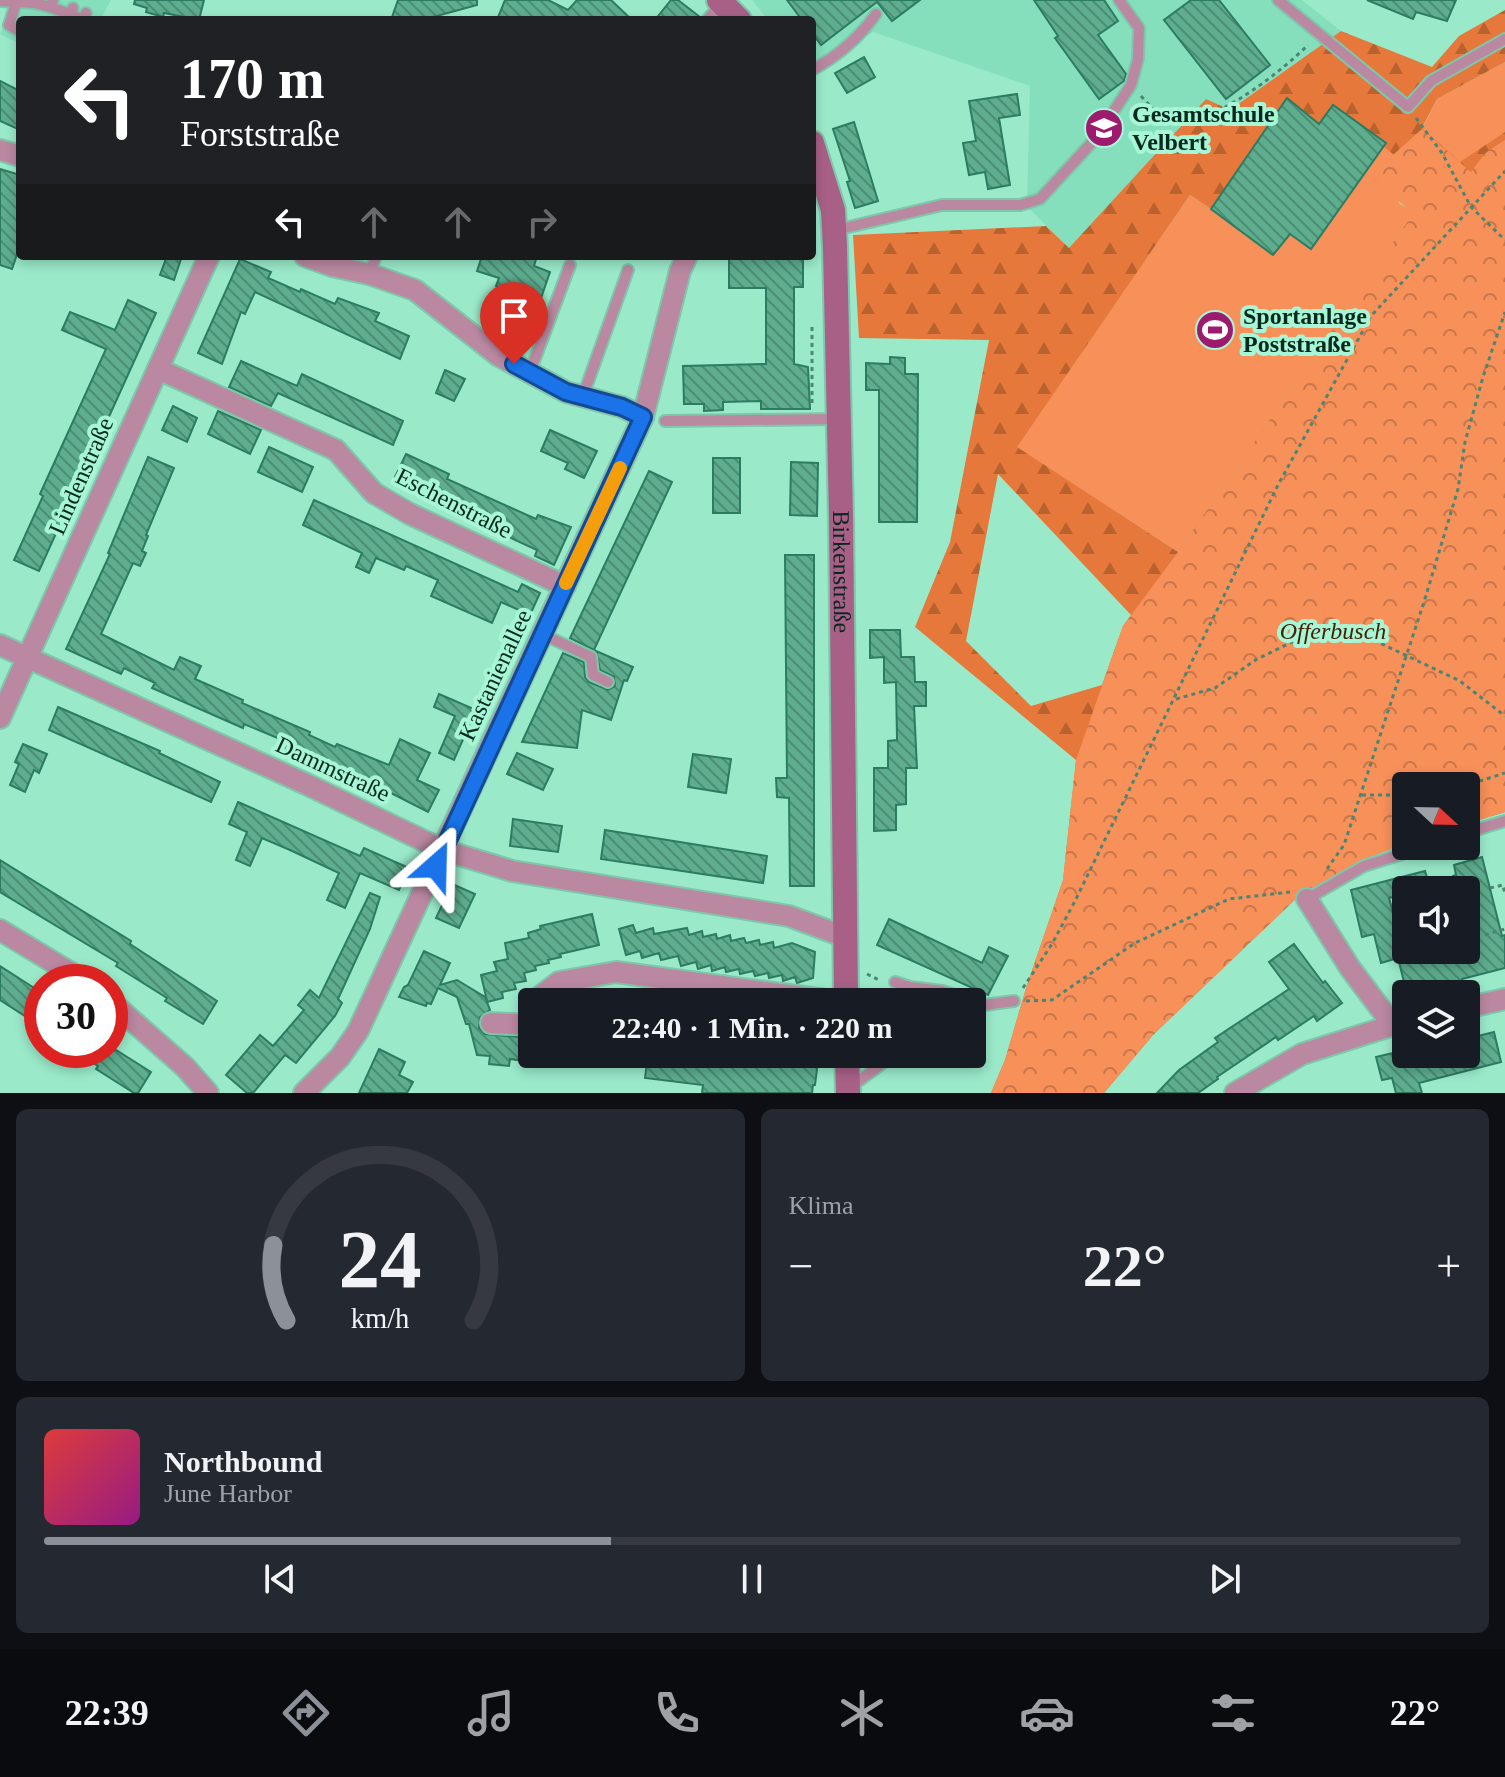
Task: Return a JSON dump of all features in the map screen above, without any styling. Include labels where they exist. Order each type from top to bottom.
[{"type":"street","name":"Birkenstraße","points":[[819,187],[833,210],[834,230],[839,419],[843,988]]},
{"type":"street","name":"Lindenstraße","points":[[0,718],[207,260]]},
{"type":"street","points":[[316,260],[332,266],[372,265],[415,290],[499,356],[566,392],[622,407],[643,417]]},
{"type":"street","name":"Kastanienallee","points":[[304,1093],[340,1057],[358,1031],[643,417],[685,260]]},
{"type":"street","name":"Eschenstraße","points":[[158,369],[336,450],[374,493],[410,514],[565,586]]},
{"type":"street","name":"Dammstraße","points":[[0,645],[443,850],[496,867],[789,916],[845,937]]},
{"type":"street","points":[[1307,899],[1350,968],[1392,1015]]},
{"type":"street","points":[[0,930],[56,964]]},
{"type":"street","points":[[552,988],[559,982],[616,972],[737,988]]},
{"type":"street","points":[[717,988],[722,986]]},
{"type":"street","points":[[1480,1005],[1505,999]]},
{"type":"street","points":[[518,1012],[498,1024],[518,1025]]},
{"type":"street","points":[[128,1017],[185,1067],[208,1093]]},
{"type":"street","points":[[1235,1093],[1302,1054],[1392,1025]]},
{"type":"street","points":[[847,1068],[848,1091]]},
{"type":"lane","points":[[834,230],[942,205],[1020,205],[1040,199],[1096,138],[1131,85],[1138,59],[1139,28],[1119,0]]},
{"type":"lane","points":[[1278,0],[1408,107],[1431,81],[1505,39]]},
{"type":"lane","points":[[0,1],[51,4],[78,16]]},
{"type":"lane","points":[[16,3],[9,25],[16,29]]},
{"type":"lane","points":[[816,68],[842,52],[876,14]]},
{"type":"lane","points":[[530,372],[570,265]]},
{"type":"lane","points":[[583,396],[628,270]]},
{"type":"lane","points":[[665,421],[839,419]]},
{"type":"lane","points":[[542,634],[591,657],[593,675],[608,682]]},
{"type":"lane","points":[[1480,829],[1505,821]]},
{"type":"lane","points":[[1307,899],[1364,866],[1392,857]]},
{"type":"lane","points":[[895,982],[918,988]]},
{"type":"lane","points":[[986,1005],[1014,1001]]},
{"type":"lane","points":[[848,1091],[877,1068]]},
{"type":"path","points":[[1131,85],[1161,118],[1194,119],[1240,99],[1290,63],[1319,34]]},
{"type":"path","points":[[1408,107],[1442,153],[1471,207],[1505,240]]},
{"type":"path","points":[[1014,1001],[1052,944],[1075,901],[1278,485],[1371,316],[1505,171]]},
{"type":"path","points":[[1014,1001],[1052,1000],[1135,943],[1229,899],[1287,891],[1307,899],[1344,845],[1361,795],[1458,489],[1465,442],[1505,312]]},
{"type":"path","points":[[812,327],[812,414]]},
{"type":"path","points":[[1174,699],[1215,688],[1257,659],[1313,632],[1363,635],[1460,681],[1505,716]]},
{"type":"path","points":[[1480,781],[1505,773]]},
{"type":"path","points":[[1361,795],[1392,795]]},
{"type":"path","points":[[1490,888],[1503,885],[1505,894]]},
{"type":"path","points":[[1485,935],[1505,929]]},
{"type":"shaded area","points":[[19,0],[111,0],[102,16],[16,16],[16,42],[0,34]]},
{"type":"shaded area","name":"Gesamtschule Velbert","points":[[752,0],[1302,0],[1341,31],[1230,110],[1206,99],[1069,249],[1027,206],[1030,86],[873,32],[816,70],[816,16],[765,16]]},
{"type":"green space","name":"Offerbusch","points":[[1505,10],[1505,62],[1437,99],[1422,128],[1460,162],[1505,132],[1505,812],[1480,820],[1480,772],[1392,772],[1392,849],[1302,893],[1153,1035],[1104,1093],[991,1093],[1005,1060],[1063,880],[1076,760],[915,627],[950,542],[989,340],[859,338],[853,235],[1046,226],[1069,248],[1206,99],[1230,110],[1341,31],[1432,67],[1459,36]],"holes":[[[1287,99],[1319,124],[1333,105],[1386,142],[1383,146],[1394,155],[1375,180],[1414,213],[1178,552],[1017,447],[1190,195],[1211,209]],[[998,474],[1131,615],[1123,626],[1102,685],[1031,706],[966,641]]]},
{"type":"green space","points":[[1505,62],[1505,132],[1460,163],[1422,129],[1437,99]]},
{"type":"green space","name":"Sportanlage Poststraße","points":[[1287,99],[1333,105],[1386,143],[1394,154],[1399,203],[1414,213],[1178,552],[1016,447],[1190,195],[1211,209]]},
{"type":"green space","name":"Offerbusch","points":[[1422,129],[1471,172],[1485,153],[1505,140],[1505,812],[1480,820],[1480,772],[1392,772],[1392,849],[1302,893],[1153,1035],[1104,1093],[991,1093],[1005,1060],[1063,880],[1076,760],[1123,626],[1413,214],[1375,180],[1394,154]]},
{"type":"building","points":[[135,0],[204,0],[200,16],[164,13],[160,16],[134,4]]},
{"type":"building","points":[[398,0],[477,0],[477,5],[437,16],[392,16]]},
{"type":"building","points":[[505,0],[548,0],[568,10],[577,0],[611,0],[628,16],[499,16]]},
{"type":"building","points":[[671,0],[678,0],[699,16],[658,16]]},
{"type":"building","points":[[787,0],[920,0],[892,21],[877,2],[821,45],[816,38],[816,16],[799,16]]},
{"type":"building","points":[[1034,0],[1104,0],[1118,21],[1098,35],[1126,74],[1124,81],[1099,99],[1055,38],[1058,36]]},
{"type":"building","points":[[1191,0],[1219,0],[1270,65],[1226,99],[1164,20]]},
{"type":"building","points":[[1367,0],[1456,0],[1447,21],[1416,12],[1413,19]]},
{"type":"building","points":[[864,57],[875,77],[847,93],[835,73]]},
{"type":"building","points":[[0,81],[16,89],[16,128],[0,121]]},
{"type":"building","points":[[1017,94],[1020,115],[999,118],[1010,185],[988,189],[985,172],[969,175],[963,143],[976,141],[969,101]]},
{"type":"building","points":[[1287,98],[1319,124],[1333,105],[1386,143],[1311,249],[1290,234],[1273,255],[1211,209]]},
{"type":"building","points":[[854,122],[878,201],[855,208],[847,182],[850,181],[833,129]]},
{"type":"building","points":[[0,169],[16,174],[16,258],[12,269],[0,265]]},
{"type":"building","points":[[166,260],[181,260],[174,280],[160,275]]},
{"type":"building","points":[[240,260],[271,272],[268,278],[300,292],[301,289],[335,304],[338,298],[379,313],[375,321],[409,336],[400,359],[255,292],[245,314],[241,312],[222,364],[198,353]]},
{"type":"building","points":[[481,260],[536,260],[534,266],[550,272],[540,301],[496,286],[499,278],[477,271]]},
{"type":"building","points":[[729,260],[803,260],[803,287],[794,287],[794,364],[808,367],[810,409],[761,409],[761,401],[723,402],[723,410],[704,411],[704,404],[684,404],[683,366],[766,364],[766,288],[729,288]]},
{"type":"building","points":[[128,300],[156,313],[39,571],[14,560],[43,496],[40,494],[106,349],[62,330],[70,312],[115,330]]},
{"type":"building","points":[[890,357],[905,358],[905,374],[918,374],[917,522],[879,522],[879,390],[866,390],[866,363],[890,364]]},
{"type":"building","points":[[241,361],[297,386],[302,374],[403,421],[393,445],[278,393],[271,406],[229,387]]},
{"type":"building","points":[[445,370],[465,379],[454,401],[436,393]]},
{"type":"building","points":[[173,406],[197,418],[187,442],[162,430]]},
{"type":"building","points":[[218,411],[261,430],[250,454],[208,434]]},
{"type":"building","points":[[550,430],[597,451],[584,478],[565,469],[568,463],[541,451]]},
{"type":"building","points":[[269,447],[313,467],[302,492],[258,472]]},
{"type":"building","points":[[406,454],[449,474],[447,479],[536,519],[538,515],[571,527],[554,565],[535,556],[537,550],[445,508],[447,504],[394,479]]},
{"type":"building","points":[[148,457],[174,468],[146,535],[142,551],[146,553],[140,566],[133,563],[101,634],[174,670],[180,657],[201,666],[195,679],[310,732],[309,735],[335,747],[337,744],[389,765],[400,739],[430,753],[417,780],[439,790],[428,812],[328,767],[329,764],[277,745],[280,739],[244,724],[243,728],[152,688],[155,683],[124,668],[121,674],[66,649],[110,554]]},
{"type":"building","points":[[713,458],[740,458],[740,513],[713,513]]},
{"type":"building","points":[[791,462],[818,463],[817,516],[790,515]]},
{"type":"building","points":[[649,471],[672,482],[594,650],[570,638]]},
{"type":"building","points":[[314,500],[518,592],[522,584],[540,593],[530,615],[501,602],[492,623],[431,596],[438,580],[406,566],[404,570],[376,558],[369,573],[356,567],[362,553],[303,525]]},
{"type":"building","points":[[785,555],[814,555],[814,886],[790,886],[789,798],[777,797],[776,778],[787,778]]},
{"type":"building","points":[[870,630],[900,630],[901,657],[914,657],[915,682],[926,682],[926,706],[914,706],[917,768],[906,768],[906,804],[896,805],[896,830],[874,831],[874,768],[888,768],[888,741],[897,740],[896,682],[884,683],[884,657],[870,658]]},
{"type":"building","points":[[596,651],[633,667],[627,681],[624,680],[611,720],[582,710],[577,748],[522,742],[563,653],[584,662],[585,677],[589,682],[608,690],[615,686],[614,677],[600,670]]},
{"type":"building","points":[[439,694],[476,710],[454,760],[439,753],[455,716],[434,707]]},
{"type":"building","points":[[58,707],[160,751],[220,782],[211,802],[49,730]]},
{"type":"building","points":[[23,744],[47,754],[39,773],[34,770],[25,792],[10,785]]},
{"type":"building","points":[[517,753],[553,769],[543,790],[507,774]]},
{"type":"building","points":[[693,754],[731,759],[726,793],[688,787]]},
{"type":"building","points":[[238,802],[360,856],[364,848],[409,868],[399,890],[360,873],[345,908],[327,900],[339,873],[290,850],[262,838],[250,866],[236,860],[247,832],[229,824]]},
{"type":"building","points":[[513,819],[562,826],[558,852],[510,846]]},
{"type":"building","points":[[605,830],[767,856],[763,883],[601,859]]},
{"type":"building","points":[[1480,858],[1502,936],[1505,935],[1505,968],[1462,980],[1404,980],[1400,964],[1480,964],[1480,876],[1453,876],[1456,875],[1454,865]]},
{"type":"building","points":[[0,860],[131,941],[130,944],[217,1001],[203,1024],[128,974],[128,964],[117,964],[0,892]]},
{"type":"building","points":[[1425,871],[1427,876],[1406,876]]},
{"type":"building","points":[[1392,879],[1392,897],[1389,898],[1392,909],[1392,960],[1381,963],[1374,934],[1362,937],[1351,890]]},
{"type":"building","points":[[452,884],[475,894],[459,928],[436,918]]},
{"type":"building","points":[[370,893],[380,897],[370,929],[338,999],[342,1003],[335,1016],[296,1063],[285,1055],[253,1093],[247,1093],[226,1075],[260,1035],[273,1046],[304,1010],[298,1005],[310,990],[319,998]]},
{"type":"building","points":[[592,914],[599,945],[560,954],[561,957],[548,960],[549,963],[535,966],[536,970],[524,973],[526,981],[514,983],[516,989],[502,992],[503,998],[487,1002],[490,1010],[480,1017],[479,1028],[485,1034],[518,1037],[518,1060],[510,1059],[509,1066],[489,1064],[490,1056],[477,1055],[469,1024],[466,1024],[457,997],[438,988],[431,1004],[427,1003],[426,1006],[399,997],[424,951],[450,963],[440,985],[457,980],[487,1001],[481,975],[497,971],[494,962],[508,959],[505,943],[529,938],[528,933],[541,929],[540,926]]},
{"type":"building","points":[[889,919],[982,963],[989,947],[1008,956],[988,995],[986,988],[972,988],[877,945]]},
{"type":"building","points":[[633,925],[636,933],[653,928],[654,934],[687,928],[689,935],[702,931],[703,937],[716,934],[717,939],[730,935],[731,941],[744,938],[746,943],[759,940],[760,945],[773,942],[774,948],[792,943],[815,952],[813,978],[797,983],[795,977],[783,981],[782,975],[769,978],[768,973],[755,976],[753,971],[740,974],[739,969],[726,972],[725,967],[712,971],[711,965],[698,969],[696,962],[681,966],[678,956],[661,960],[659,953],[642,958],[640,951],[626,955],[619,929]]},
{"type":"building","points":[[1294,944],[1342,1003],[1317,1021],[1314,1016],[1278,1040],[1276,1037],[1198,1093],[1157,1093],[1179,1070],[1218,1042],[1215,1038],[1289,989],[1269,962]]},
{"type":"building","points":[[0,966],[24,981],[24,1015],[0,1000]]},
{"type":"building","points":[[1494,1032],[1501,1062],[1480,1067],[1480,1036]]},
{"type":"building","points":[[379,1049],[405,1062],[399,1075],[413,1082],[407,1093],[359,1093]]},
{"type":"building","points":[[1392,1053],[1392,1068],[1478,1068],[1419,1083],[1422,1093],[1396,1093],[1392,1078],[1382,1080],[1376,1057]]},
{"type":"building","points":[[128,1058],[151,1072],[138,1093],[134,1093],[96,1069],[128,1068]]},
{"type":"building","points":[[646,1068],[817,1068],[812,1093],[702,1093],[703,1085],[645,1078]]},
{"type":"slow traffic","points":[[566,583],[620,468]]},
{"type":"place","name":"Gesamtschule Velbert","points":[[1104,128]]},
{"type":"place","name":"Sportanlage Poststraße","points":[[1215,330]]},
{"type":"route","points":[[436,866],[643,417],[622,407],[566,392],[514,364]]}]
